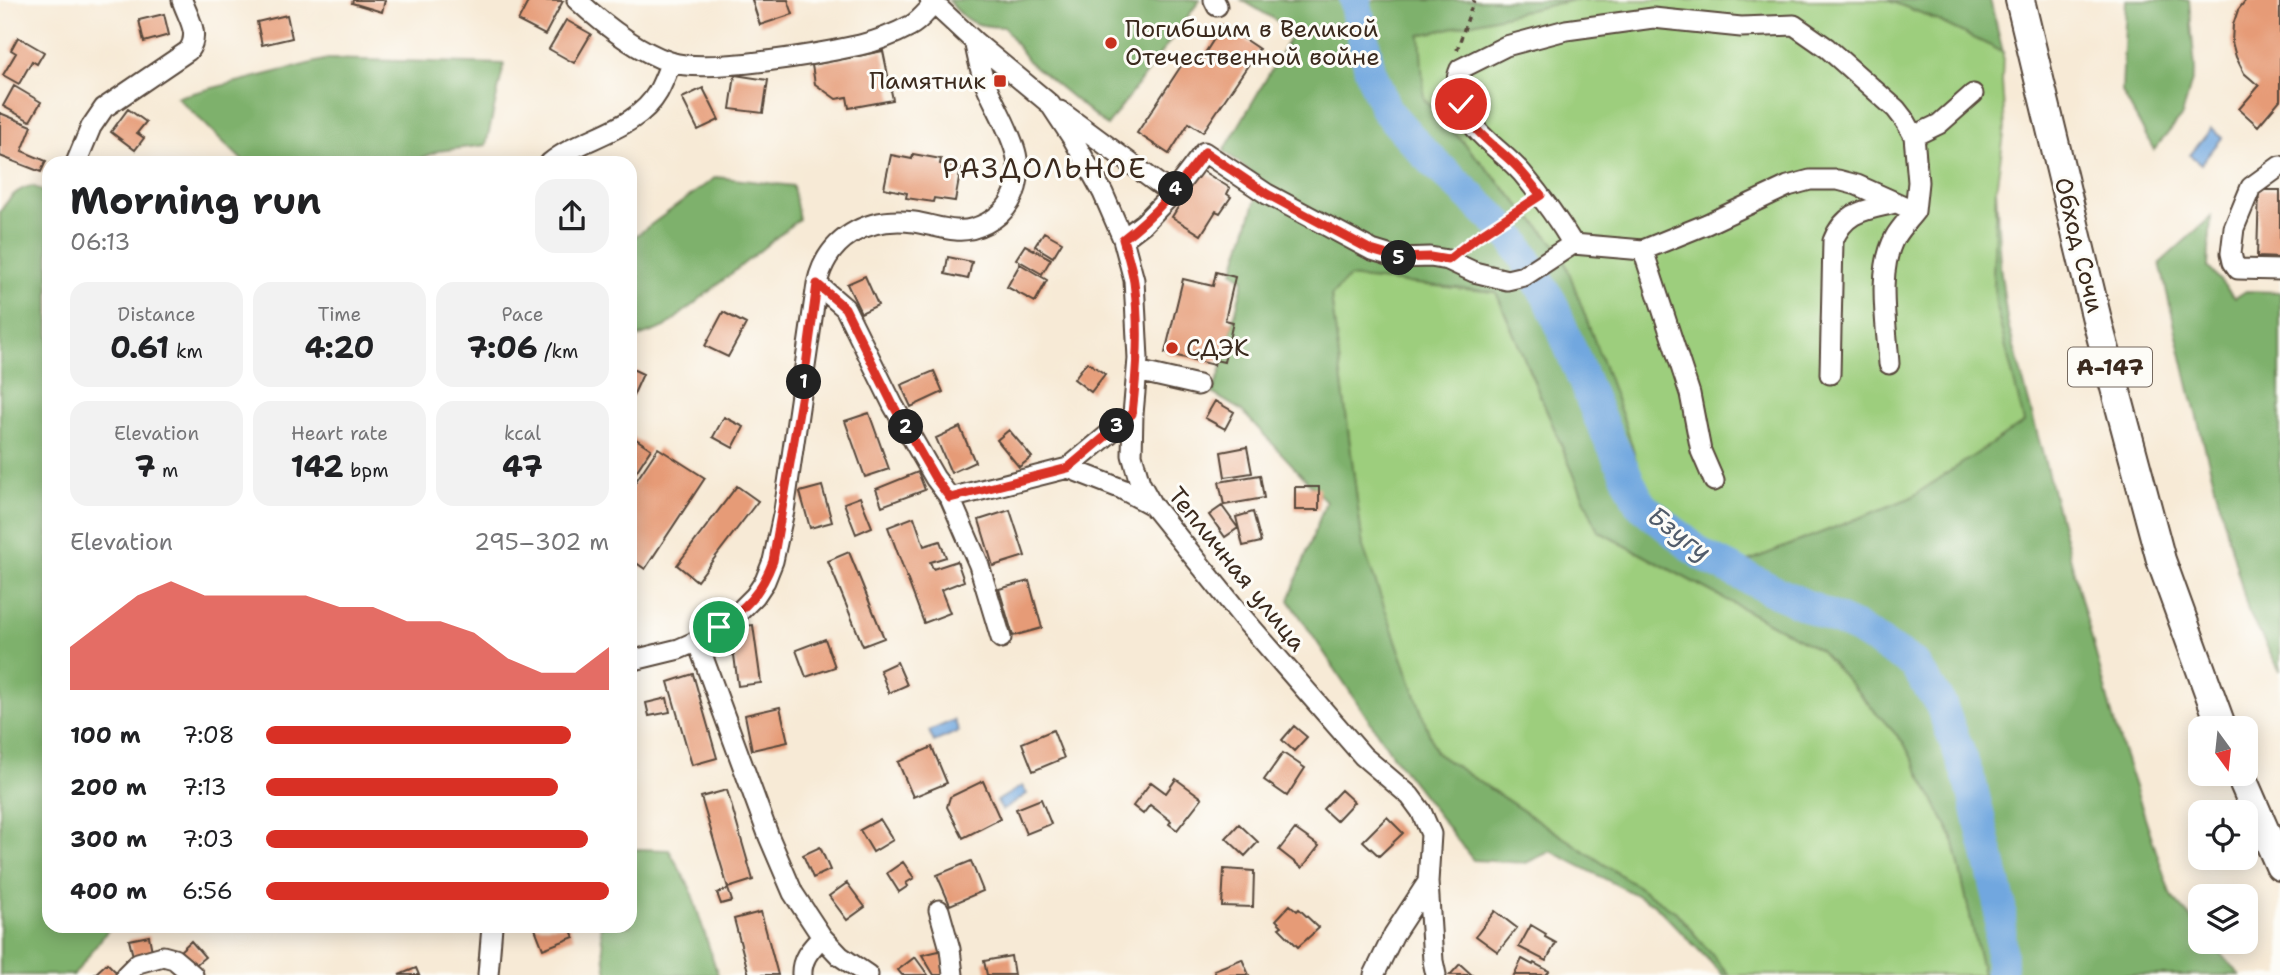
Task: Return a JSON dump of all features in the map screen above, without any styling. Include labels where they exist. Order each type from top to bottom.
[{"type":"highway","name":"Обход Сочи","points":[[2020,0],[2099,328],[2161,560],[2218,716]]},
{"type":"highway","points":[[2245,786],[2280,866]]},
{"type":"street","points":[[79,156],[91,127],[104,108],[193,45],[194,29],[182,0]]},
{"type":"street","name":"Тепличная улица","points":[[576,0],[639,48],[671,62],[703,65],[732,64],[863,44],[914,25],[932,2],[1050,104],[1103,193],[1123,239],[1134,280],[1137,371],[1132,414],[1132,455],[1140,483],[1152,505],[1243,618],[1363,756],[1410,796],[1421,811],[1431,834],[1428,882],[1436,975]]},
{"type":"street","points":[[1573,244],[1541,195],[1515,165],[1477,133],[1468,121],[1456,86],[1460,69],[1506,46],[1566,30],[1653,18],[1741,27],[1794,25],[1827,48],[1896,109],[1914,136],[1918,181],[1915,211],[1895,236],[1884,276],[1889,364]]},
{"type":"street","points":[[637,659],[697,642],[738,613],[765,581],[773,561],[803,388],[817,284],[821,266],[831,251],[844,238],[862,228],[889,221],[912,221],[958,230],[979,227],[993,219],[1009,204],[1017,186],[1019,169],[1016,150],[982,76],[975,41]]},
{"type":"street","points":[[562,156],[603,132],[624,125],[640,113],[657,94],[671,62]]},
{"type":"street","points":[[1914,136],[1939,124],[1973,93]]},
{"type":"street","points":[[1050,104],[1172,194]]},
{"type":"street","points":[[1123,239],[1144,223],[1172,194],[1205,152],[1267,194],[1371,250],[1398,258],[1430,257],[1448,260],[1474,272],[1507,280],[1524,276],[1573,244],[1643,250],[1788,186],[1811,180],[1838,180],[1857,185],[1915,211]]},
{"type":"street","points":[[2280,166],[2251,187],[2234,228],[2231,253],[2238,269],[2280,270]]},
{"type":"street","points":[[1830,374],[1833,240],[1838,228],[1856,213],[1895,203]]},
{"type":"street","points":[[1643,250],[1690,394],[1701,451],[1714,481]]},
{"type":"street","points":[[817,284],[845,308],[893,405],[930,470],[950,498],[978,565],[1001,638]]},
{"type":"street","points":[[1137,371],[1198,385]]},
{"type":"street","points":[[950,498],[1068,468],[1132,414]]},
{"type":"street","points":[[1068,468],[1122,489],[1152,505]]},
{"type":"street","points":[[697,642],[793,893],[822,937],[840,956],[867,975]]},
{"type":"street","points":[[1374,975],[1394,934],[1428,882]]},
{"type":"street","points":[[939,910],[950,949],[953,975]]},
{"type":"street","points":[[488,975],[491,933]]},
{"type":"street","points":[[802,975],[805,956],[822,937]]},
{"type":"street","points":[[125,975],[138,962],[163,956],[174,959],[193,975]]},
{"type":"path","points":[[1457,76],[1455,55],[1472,2]]},
{"type":"path","points":[[1448,260],[1477,237],[1541,195]]},
{"type":"green space","points":[[948,0],[1200,0],[1107,126],[1028,61],[1004,27],[972,22],[960,14]]},
{"type":"green space","points":[[1242,0],[1573,0],[1420,35],[1424,99],[1561,251],[1626,426],[1655,527],[1731,568],[1910,498],[2024,422],[1997,311],[1993,280],[1996,189],[2000,265],[2007,320],[2115,726],[2171,896],[2188,915],[2188,954],[2222,954],[2240,975],[1983,975],[1953,838],[1904,743],[1820,650],[1598,531],[1496,292],[1349,277],[1331,296],[1363,547],[1436,753],[1676,912],[1729,975],[1723,975],[1654,904],[1551,851],[1526,863],[1473,860],[1395,759],[1289,600],[1326,501],[1242,411],[1212,393],[1220,374],[1244,279],[1233,272],[1262,180],[1224,151],[1294,31]]},
{"type":"green space","points":[[1573,0],[1887,0],[1924,14],[2003,52],[2005,128],[1996,189],[1993,280],[1997,311],[2025,422],[1910,498],[1731,568],[1655,527],[1626,426],[1561,251],[1424,99],[1419,35]]},
{"type":"green space","points":[[1887,0],[1990,0],[2003,52],[1924,14]]},
{"type":"green space","points":[[2126,0],[2189,0],[2195,69],[2182,116],[2154,150],[2122,92]]},
{"type":"green space","points":[[328,59],[504,64],[486,145],[438,151],[427,156],[238,156],[177,97]]},
{"type":"green space","points":[[716,177],[793,186],[799,219],[665,327],[637,337],[637,235]]},
{"type":"green space","points":[[33,186],[42,191],[42,933],[106,933],[74,975],[0,975],[0,212],[13,195]]},
{"type":"green space","points":[[2211,217],[2208,267],[2235,298],[2246,291],[2280,292],[2280,671],[2248,611],[2190,391],[2160,263]]},
{"type":"green space","points":[[1348,277],[1496,292],[1598,531],[1820,650],[1904,743],[1953,838],[1983,975],[1729,975],[1676,912],[1436,753],[1363,547],[1331,296]]},
{"type":"green space","points":[[637,849],[669,850],[690,888],[718,975],[607,975],[601,933],[637,933]]},
{"type":"water","points":[[2211,129],[2222,138],[2201,164],[2190,155]]},
{"type":"water","points":[[954,720],[959,731],[934,742],[929,731]]},
{"type":"water","points":[[1022,786],[1027,794],[1002,810],[997,801]]},
{"type":"building","points":[[353,0],[385,0],[382,12],[352,3]]},
{"type":"building","points":[[529,0],[563,1],[545,35],[518,21]]},
{"type":"building","points":[[752,0],[788,0],[793,14],[760,25]]},
{"type":"building","points":[[2246,0],[2280,0],[2280,100],[2258,126],[2239,109],[2259,86],[2244,73],[2232,42],[2233,25],[2238,10]]},
{"type":"building","points":[[164,14],[169,35],[144,42],[139,20]]},
{"type":"building","points":[[287,15],[292,38],[262,45],[257,22]]},
{"type":"building","points":[[566,20],[591,34],[574,63],[549,49]]},
{"type":"building","points":[[1223,25],[1259,49],[1203,132],[1189,123],[1169,154],[1137,133],[1187,57],[1198,64]]},
{"type":"building","points":[[18,37],[44,52],[37,64],[32,61],[19,84],[3,75],[16,53],[11,50]]},
{"type":"building","points":[[883,51],[893,100],[849,108],[847,97],[836,99],[815,84],[812,65]]},
{"type":"building","points":[[735,75],[768,80],[763,113],[730,109]]},
{"type":"building","points":[[14,86],[41,102],[30,121],[3,106]]},
{"type":"building","points":[[703,88],[719,120],[698,130],[682,98]]},
{"type":"building","points":[[128,109],[146,122],[137,133],[144,138],[135,150],[111,132]]},
{"type":"building","points":[[0,113],[32,126],[22,151],[42,159],[42,170],[41,172],[0,156]]},
{"type":"building","points":[[913,154],[941,159],[940,164],[961,168],[955,201],[934,198],[933,202],[906,198],[907,193],[884,188],[891,155],[912,159]]},
{"type":"building","points":[[1201,170],[1230,188],[1227,194],[1231,197],[1220,213],[1216,211],[1201,235],[1172,217]]},
{"type":"building","points":[[2259,190],[2280,190],[2280,258],[2257,257]]},
{"type":"building","points":[[1044,232],[1062,242],[1053,257],[1035,246]]},
{"type":"building","points":[[1025,245],[1051,259],[1042,274],[1016,259]]},
{"type":"building","points":[[948,257],[972,262],[968,279],[945,274]]},
{"type":"building","points":[[1020,264],[1047,280],[1035,302],[1007,287]]},
{"type":"building","points":[[1216,272],[1235,277],[1225,320],[1233,322],[1224,362],[1215,360],[1214,365],[1165,353],[1183,279],[1213,286]]},
{"type":"building","points":[[865,276],[878,305],[861,313],[847,284]]},
{"type":"building","points":[[723,312],[746,324],[728,357],[705,346]]},
{"type":"building","points":[[1087,362],[1105,374],[1091,392],[1074,379]]},
{"type":"building","points":[[637,371],[643,374],[637,387]]},
{"type":"building","points":[[934,371],[943,392],[911,407],[901,385]]},
{"type":"building","points":[[1215,401],[1234,412],[1225,429],[1205,418]]},
{"type":"building","points":[[869,413],[889,469],[865,477],[845,421]]},
{"type":"building","points":[[724,417],[744,427],[733,448],[713,437]]},
{"type":"building","points":[[960,427],[975,462],[951,473],[936,438]]},
{"type":"building","points":[[1009,430],[1032,457],[1019,467],[997,440]]},
{"type":"building","points":[[637,440],[651,449],[637,470]]},
{"type":"building","points":[[1247,447],[1252,473],[1225,477],[1221,452]]},
{"type":"building","points":[[658,448],[705,478],[645,569],[637,563],[637,480]]},
{"type":"building","points":[[918,472],[925,490],[882,506],[876,489]]},
{"type":"building","points":[[1260,475],[1264,498],[1224,505],[1219,482]]},
{"type":"building","points":[[737,486],[758,501],[697,581],[677,565]]},
{"type":"building","points":[[822,486],[832,522],[810,528],[800,492]]},
{"type":"building","points":[[1295,487],[1319,487],[1319,510],[1295,510]]},
{"type":"building","points":[[860,497],[872,527],[856,534],[844,503]]},
{"type":"building","points":[[1222,506],[1238,528],[1225,537],[1209,515]]},
{"type":"building","points":[[1010,510],[1025,556],[993,566],[979,520]]},
{"type":"building","points":[[1253,512],[1261,542],[1243,546],[1236,517]]},
{"type":"building","points":[[914,517],[924,546],[940,541],[946,557],[930,562],[933,569],[957,561],[964,581],[941,590],[950,613],[924,623],[888,527]]},
{"type":"building","points":[[849,552],[884,638],[863,646],[828,561]]},
{"type":"building","points":[[1029,581],[1042,628],[1013,636],[999,589]]},
{"type":"building","points":[[753,625],[761,683],[738,686],[734,655],[729,655],[726,633],[737,627]]},
{"type":"building","points":[[825,639],[835,667],[806,677],[796,650]]},
{"type":"building","points":[[897,662],[907,685],[889,693],[880,670]]},
{"type":"building","points":[[693,674],[717,758],[692,765],[668,682]]},
{"type":"building","points":[[667,698],[670,712],[649,716],[646,703]]},
{"type":"building","points":[[780,707],[788,742],[752,750],[745,715]]},
{"type":"building","points":[[1294,726],[1307,737],[1294,751],[1282,740]]},
{"type":"building","points":[[1053,730],[1064,758],[1033,771],[1022,743]]},
{"type":"building","points":[[932,747],[947,783],[913,797],[898,762]]},
{"type":"building","points":[[1283,753],[1305,768],[1287,796],[1264,780]]},
{"type":"building","points":[[1176,779],[1202,798],[1177,830],[1169,824],[1171,821],[1150,805],[1143,814],[1133,806],[1151,782],[1166,793]]},
{"type":"building","points":[[983,781],[1000,819],[963,838],[947,807],[950,797]]},
{"type":"building","points":[[727,790],[753,880],[728,888],[701,797]]},
{"type":"building","points":[[1341,790],[1354,802],[1336,821],[1323,809]]},
{"type":"building","points":[[1041,799],[1051,824],[1026,834],[1016,809]]},
{"type":"building","points":[[1387,817],[1403,833],[1379,856],[1363,841]]},
{"type":"building","points":[[880,819],[893,840],[873,852],[860,830]]},
{"type":"building","points":[[1239,824],[1258,842],[1245,856],[1226,838]]},
{"type":"building","points":[[1295,829],[1319,846],[1302,868],[1279,850]]},
{"type":"building","points":[[820,847],[830,870],[813,878],[803,855]]},
{"type":"building","points":[[971,861],[983,891],[950,905],[937,875]]},
{"type":"building","points":[[903,862],[914,878],[899,892],[887,873]]},
{"type":"building","points":[[1224,869],[1254,871],[1253,907],[1222,906]]},
{"type":"building","points":[[847,883],[865,907],[847,920],[829,896]]},
{"type":"building","points":[[728,889],[732,901],[721,904],[717,893]]},
{"type":"building","points":[[1290,905],[1297,911],[1299,909],[1319,928],[1298,947],[1279,928],[1282,926],[1276,920]]},
{"type":"building","points":[[1495,911],[1517,928],[1498,952],[1476,936]]},
{"type":"building","points":[[761,912],[778,975],[749,975],[734,919]]},
{"type":"building","points":[[1531,925],[1556,943],[1546,961],[1519,947]]},
{"type":"building","points":[[537,933],[572,933],[574,937],[543,949]]},
{"type":"building","points":[[149,936],[153,956],[134,960],[129,940]]},
{"type":"building","points":[[191,941],[205,957],[193,967],[179,952]]},
{"type":"building","points":[[943,950],[944,975],[934,975],[922,955]]},
{"type":"building","points":[[1011,956],[1014,975],[987,975],[984,961]]},
{"type":"building","points":[[915,957],[928,975],[902,975],[898,970]]},
{"type":"building","points":[[1242,959],[1249,975],[1216,975],[1214,970]]},
{"type":"building","points":[[1522,959],[1549,971],[1546,975],[1514,975]]},
{"type":"building","points":[[107,963],[119,975],[94,975]]},
{"type":"building","points":[[1460,964],[1472,975],[1450,975]]},
{"type":"building","points":[[416,968],[419,975],[399,975]]},
{"type":"waterway","name":"Бзугу","points":[[1355,0],[1370,70],[1386,110],[1425,154],[1497,221],[1515,242],[1551,302],[1598,415],[1640,504],[1702,555],[1858,629],[1914,664],[1941,705],[1971,784],[2000,903],[2001,975]]},
{"type":"place","name":"Погибшим в Великой Отечественной войне","points":[[1111,43]]},
{"type":"place","name":"Памятник","points":[[1000,81]]},
{"type":"place","name":"СДЭК","points":[[1172,348]]},
{"type":"district","name":"РАЗДОЛЬНОЕ","points":[[1045,168]]},
{"type":"route","points":[[719,627],[755,596],[773,561],[803,388],[817,284],[845,308],[893,405],[935,478],[950,498],[1048,474],[1068,468],[1132,414],[1138,359],[1137,316],[1134,280],[1123,239],[1144,223],[1172,194],[1205,152],[1267,194],[1371,250],[1398,258],[1430,257],[1448,260],[1477,237],[1541,195],[1515,165],[1477,133],[1461,104]]}]
